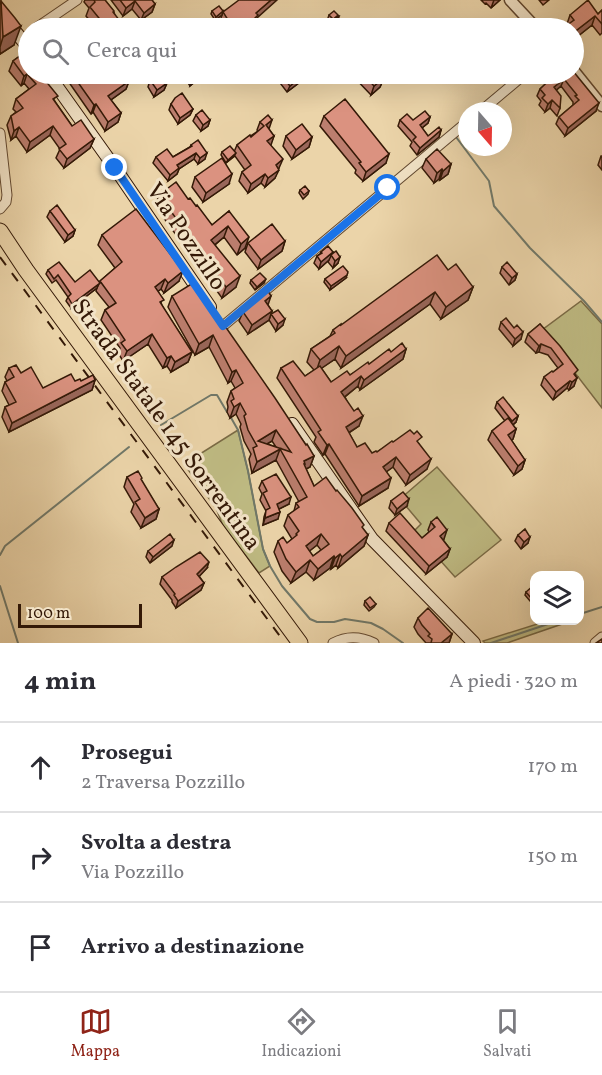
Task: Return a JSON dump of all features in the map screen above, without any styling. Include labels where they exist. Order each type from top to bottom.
[{"type":"highway","name":"Strada Statale 145 Sorrentina","points":[[2,235],[300,643]]},
{"type":"main road","points":[[0,13],[18,31]]},
{"type":"main road","name":"Via Pozzillo","points":[[55,84],[226,331]]},
{"type":"main road","points":[[284,413],[372,539],[474,643]]},
{"type":"street","points":[[51,18],[77,0]]},
{"type":"street","points":[[510,0],[527,18]]},
{"type":"street","points":[[492,102],[513,84]]},
{"type":"street","points":[[584,84],[602,105]]},
{"type":"street","points":[[226,331],[458,130]]},
{"type":"street","points":[[0,133],[7,195],[6,202],[1,208]]},
{"type":"street","points":[[333,643],[353,637],[374,643]]},
{"type":"street","points":[[595,643],[602,637]]},
{"type":"shaded area","points":[[581,301],[602,324],[602,408],[542,330]]},
{"type":"shaded area","points":[[238,430],[263,549],[270,566],[259,573],[223,526],[216,508],[184,464]]},
{"type":"shaded area","points":[[437,467],[501,540],[455,577],[414,531],[421,524],[400,499]]},
{"type":"shaded area","points":[[534,625],[559,625],[507,643],[485,643],[483,641]]},
{"type":"building","points":[[94,0],[105,0],[118,18],[99,18],[90,7],[95,2]]},
{"type":"building","points":[[120,0],[152,0],[155,4],[144,13],[135,1],[126,8]]},
{"type":"building","points":[[239,0],[271,0],[256,13],[258,15],[255,18],[227,18],[223,12]]},
{"type":"building","points":[[588,0],[598,14],[602,10],[602,24],[595,16],[584,24],[584,18],[572,18],[570,15]]},
{"type":"building","points":[[1,1],[18,22],[18,28],[3,37]]},
{"type":"building","points":[[219,6],[223,11],[216,17],[212,11]]},
{"type":"building","points":[[334,11],[339,16],[332,18],[329,15]]},
{"type":"building","points":[[18,57],[18,68],[13,61]]},
{"type":"building","points":[[36,84],[48,84],[58,96],[53,99],[72,126],[81,120],[94,139],[67,159],[59,149],[66,144],[53,126],[30,142],[19,127],[14,131],[11,116],[23,108],[16,99]]},
{"type":"building","points":[[79,84],[125,84],[108,96],[121,113],[108,122],[96,104],[94,105]]},
{"type":"building","points":[[153,84],[166,84],[157,90]]},
{"type":"building","points":[[545,84],[558,84],[554,87],[561,96],[560,108],[552,100],[548,104],[542,98],[545,95],[540,89]]},
{"type":"building","points":[[568,84],[584,84],[599,103],[568,128],[559,117],[579,100],[575,96],[577,95]]},
{"type":"building","points":[[182,93],[193,109],[180,118],[171,104]]},
{"type":"building","points":[[345,99],[389,154],[366,172],[359,163],[361,162],[324,116]]},
{"type":"building","points":[[202,110],[210,120],[203,125],[196,115]]},
{"type":"building","points":[[425,111],[430,117],[420,125],[428,136],[439,127],[441,130],[420,148],[413,140],[416,137],[400,120],[407,114],[413,120]]},
{"type":"building","points":[[268,115],[272,120],[266,125],[274,136],[267,141],[283,159],[276,165],[279,170],[268,178],[265,174],[251,184],[242,172],[251,165],[237,145],[264,126],[260,122]]},
{"type":"building","points":[[302,124],[312,137],[296,150],[286,136]]},
{"type":"building","points":[[198,140],[207,153],[200,158],[196,153],[177,165],[179,168],[170,175],[156,157],[167,149],[173,157]]},
{"type":"building","points":[[230,146],[236,153],[228,160],[222,152]]},
{"type":"building","points":[[437,149],[451,164],[437,173],[426,159]]},
{"type":"building","points":[[222,158],[232,174],[206,193],[195,177]]},
{"type":"building","points":[[176,182],[212,225],[229,211],[249,237],[241,244],[228,226],[211,240],[240,276],[226,287],[159,195]]},
{"type":"building","points":[[305,186],[309,191],[304,195],[300,190]]},
{"type":"building","points":[[57,205],[75,230],[68,235],[50,211]]},
{"type":"building","points":[[136,209],[183,271],[168,283],[165,279],[155,287],[164,300],[160,302],[192,352],[175,362],[171,356],[167,358],[152,334],[127,351],[121,343],[125,340],[105,310],[116,303],[100,281],[122,262],[102,235]]},
{"type":"building","points":[[272,224],[285,241],[261,260],[248,243]]},
{"type":"building","points":[[328,246],[333,252],[321,262],[317,256]]},
{"type":"building","points":[[336,251],[340,257],[335,261],[331,255]]},
{"type":"building","points":[[437,255],[448,270],[456,264],[473,287],[446,307],[435,292],[346,356],[339,346],[320,360],[311,349],[335,333],[333,330],[341,324]]},
{"type":"building","points":[[59,262],[75,282],[90,270],[100,283],[72,304],[68,297],[71,294],[58,275],[54,279],[48,270]]},
{"type":"building","points":[[507,262],[517,274],[512,278],[502,267]]},
{"type":"building","points":[[343,266],[348,272],[347,275],[331,286],[325,279]]},
{"type":"building","points":[[260,273],[266,279],[257,287],[251,280]]},
{"type":"building","points":[[193,283],[200,295],[202,293],[314,456],[304,461],[304,464],[314,486],[326,477],[364,525],[362,527],[368,535],[342,557],[340,554],[335,558],[334,556],[318,569],[310,560],[296,572],[286,559],[278,541],[283,537],[287,543],[297,535],[299,531],[288,515],[299,507],[296,503],[307,497],[280,449],[257,462],[253,448],[257,446],[248,430],[244,416],[246,414],[240,403],[234,407],[231,401],[234,399],[231,391],[243,383],[236,370],[232,372],[213,335],[199,344],[172,296]],"holes":[[[276,430],[291,452],[258,441]],[[321,534],[329,544],[313,556],[306,546]]]},
{"type":"building","points":[[268,291],[271,296],[265,301],[272,311],[252,325],[243,312]]},
{"type":"building","points":[[278,310],[285,319],[278,324],[271,314]]},
{"type":"building","points":[[506,318],[514,328],[517,325],[523,332],[515,339],[501,322]]},
{"type":"building","points":[[540,324],[578,370],[574,374],[577,378],[556,392],[544,377],[563,364],[551,348],[541,344],[539,346],[528,334]]},
{"type":"building","points":[[402,343],[406,349],[364,380],[361,376],[341,392],[354,411],[358,408],[363,416],[346,427],[357,447],[365,443],[372,453],[410,430],[414,434],[417,431],[422,437],[417,441],[431,459],[410,475],[396,457],[383,467],[391,478],[362,496],[329,444],[327,445],[318,432],[321,430],[281,368],[293,361],[305,376],[320,366],[331,382],[347,371],[350,375],[389,349],[391,352]]},
{"type":"building","points":[[16,365],[21,373],[31,367],[43,388],[71,374],[75,381],[80,379],[81,381],[93,375],[95,380],[12,423],[5,407],[16,402],[5,382],[14,377],[9,368]]},
{"type":"building","points":[[503,397],[518,416],[512,421],[497,402]]},
{"type":"building","points":[[508,418],[516,429],[508,435],[525,460],[518,466],[492,431]]},
{"type":"building","points":[[138,471],[159,509],[145,518],[135,502],[140,499],[127,477]]},
{"type":"building","points":[[276,474],[291,497],[277,504],[280,512],[265,518],[266,510],[270,508],[263,493],[267,491],[262,481]]},
{"type":"building","points":[[403,492],[409,499],[397,509],[391,501]]},
{"type":"building","points":[[400,513],[422,538],[435,527],[431,522],[437,517],[447,530],[440,536],[450,549],[429,566],[389,523]]},
{"type":"building","points":[[525,529],[530,537],[524,542],[518,535]]},
{"type":"building","points":[[170,534],[174,540],[153,557],[148,551]]},
{"type":"building","points":[[200,552],[209,562],[197,574],[204,583],[178,601],[162,577]]},
{"type":"building","points":[[370,597],[376,604],[370,608],[365,601]]},
{"type":"building","points":[[428,608],[452,634],[441,643],[431,643],[432,639],[428,636],[430,634],[418,618]]},
{"type":"waterway","points":[[456,137],[489,181],[494,206],[530,248],[602,322]]},
{"type":"waterway","points":[[161,425],[211,395],[217,395],[227,412]]},
{"type":"waterway","points":[[230,416],[238,430],[263,549],[282,586],[310,619],[317,622],[334,622],[345,619],[371,623],[403,643]]},
{"type":"waterway","points":[[0,555],[5,546],[129,447]]},
{"type":"waterway","points":[[0,586],[18,643]]},
{"type":"waterway","points":[[584,613],[602,607]]},
{"type":"waterway","points":[[491,643],[545,625]]},
{"type":"railway","points":[[0,257],[285,643]]},
{"type":"route","points":[[115,168],[223,326],[388,188]]}]
